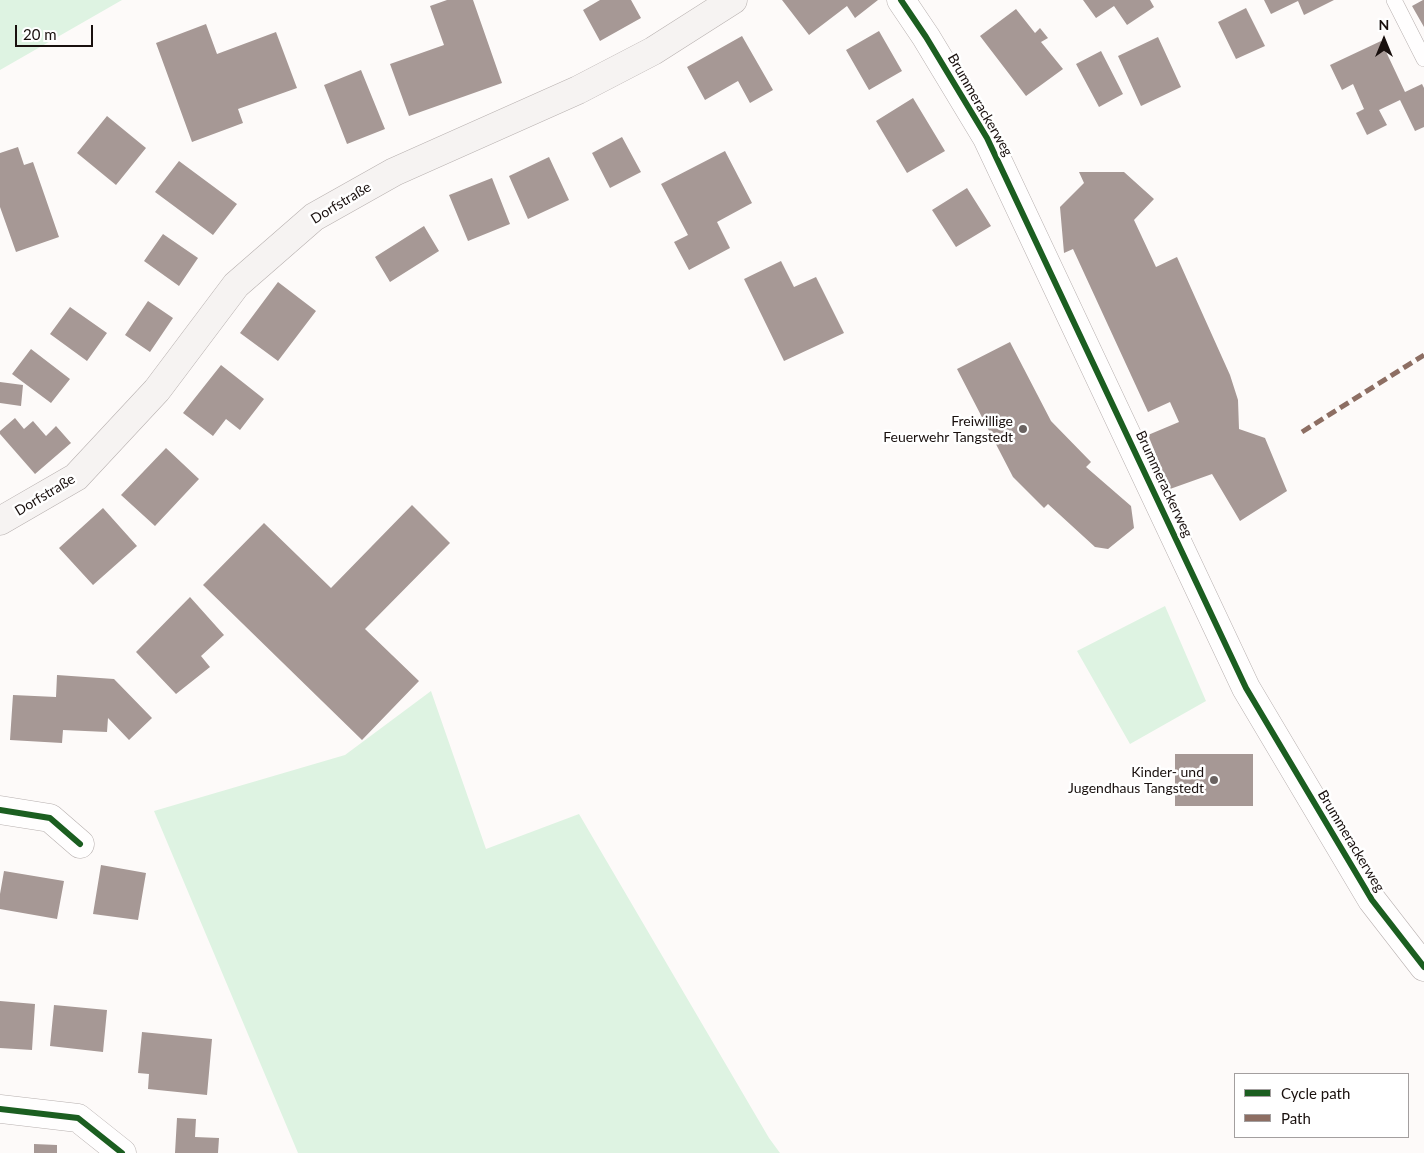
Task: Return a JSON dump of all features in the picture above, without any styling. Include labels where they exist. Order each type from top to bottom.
[{"type":"main road","name":"Dorfstraße","points":[[0,522],[76,476],[157,390],[236,285],[314,217],[394,172],[578,90],[653,51],[733,0]]},
{"type":"street","name":"Brummerackerweg","points":[[901,0],[988,138],[1246,688],[1372,900],[1424,967]]},
{"type":"street","points":[[0,810],[50,818],[80,844]]},
{"type":"street","points":[[0,1109],[78,1118],[122,1153]]},
{"type":"lane","points":[[1394,0],[1424,59]]},
{"type":"green space","points":[[0,0],[122,0],[0,70]]},
{"type":"green space","points":[[1165,606],[1206,701],[1130,744],[1077,651]]},
{"type":"green space","points":[[431,691],[486,849],[579,814],[769,1138],[780,1153],[298,1153],[154,811],[345,755]]},
{"type":"building","points":[[447,0],[473,0],[502,83],[409,116],[390,64],[444,45],[430,6]]},
{"type":"building","points":[[600,0],[631,0],[641,18],[600,41],[583,10]]},
{"type":"building","points":[[782,0],[878,0],[855,18],[847,6],[809,35]]},
{"type":"building","points":[[1083,0],[1150,0],[1154,7],[1127,25],[1114,6],[1096,18]]},
{"type":"building","points":[[1264,0],[1334,0],[1304,15],[1298,1],[1271,14]]},
{"type":"building","points":[[1424,0],[1424,27],[1412,6]]},
{"type":"building","points":[[1246,8],[1265,46],[1236,59],[1218,22]]},
{"type":"building","points":[[1016,9],[1035,33],[1040,28],[1048,38],[1041,42],[1063,69],[1026,96],[980,36]]},
{"type":"building","points":[[206,24],[217,54],[276,32],[297,88],[238,109],[243,123],[192,142],[156,43]]},
{"type":"building","points":[[879,31],[902,71],[869,90],[846,50]]},
{"type":"building","points":[[742,36],[773,90],[750,103],[738,81],[705,100],[687,67]]},
{"type":"building","points":[[1158,37],[1181,87],[1141,106],[1118,56]]},
{"type":"building","points":[[1381,41],[1405,92],[1422,84],[1424,88],[1424,127],[1415,131],[1400,100],[1379,110],[1387,125],[1367,135],[1356,113],[1364,109],[1353,84],[1342,90],[1330,65]]},
{"type":"building","points":[[1101,51],[1123,94],[1099,107],[1076,64]]},
{"type":"building","points":[[361,70],[385,129],[347,144],[324,85]]},
{"type":"building","points":[[913,98],[945,151],[907,173],[876,121]]},
{"type":"building","points":[[107,116],[146,148],[116,185],[77,153]]},
{"type":"building","points":[[622,137],[641,172],[610,188],[592,153]]},
{"type":"building","points":[[18,147],[24,165],[33,162],[59,237],[16,252],[0,207],[0,153]]},
{"type":"building","points":[[725,151],[752,203],[717,222],[730,248],[689,270],[674,242],[688,235],[661,184]]},
{"type":"building","points":[[549,157],[569,200],[528,219],[509,176]]},
{"type":"building","points":[[179,161],[237,204],[213,235],[155,192]]},
{"type":"building","points":[[1079,172],[1124,172],[1154,199],[1134,220],[1156,267],[1177,257],[1230,375],[1238,400],[1239,429],[1265,438],[1287,491],[1240,521],[1212,474],[1170,489],[1148,435],[1179,422],[1170,402],[1148,412],[1073,249],[1064,253],[1060,207],[1084,183]]},
{"type":"building","points":[[492,178],[510,224],[468,241],[449,195]]},
{"type":"building","points":[[967,188],[991,226],[956,247],[932,210]]},
{"type":"building","points":[[424,226],[439,251],[390,282],[375,257]]},
{"type":"building","points":[[163,234],[198,258],[179,286],[144,261]]},
{"type":"building","points":[[781,261],[794,287],[816,277],[844,333],[784,361],[744,279]]},
{"type":"building","points":[[278,282],[316,311],[278,361],[240,333]]},
{"type":"building","points":[[148,301],[173,318],[150,352],[125,335]]},
{"type":"building","points":[[70,307],[107,333],[87,361],[50,334]]},
{"type":"building","points":[[1010,342],[1051,421],[1091,462],[1086,467],[1131,506],[1134,528],[1108,549],[1095,547],[1048,504],[1044,508],[1013,477],[957,369]]},
{"type":"building","points":[[31,349],[70,379],[51,403],[12,374]]},
{"type":"building","points":[[221,365],[264,399],[240,430],[226,419],[213,436],[183,413]]},
{"type":"building","points":[[0,382],[23,385],[21,406],[0,403]]},
{"type":"building","points":[[15,418],[24,429],[33,421],[46,436],[56,426],[71,443],[35,474],[0,434],[0,431]]},
{"type":"building","points":[[166,448],[199,479],[155,526],[121,495]]},
{"type":"building","points":[[412,505],[450,543],[365,629],[419,681],[362,740],[203,585],[264,523],[331,588]]},
{"type":"building","points":[[103,508],[137,546],[93,585],[59,548]]},
{"type":"building","points":[[190,597],[224,635],[201,656],[210,667],[176,694],[136,652]]},
{"type":"building","points":[[57,675],[114,679],[152,718],[129,740],[108,718],[107,732],[63,730],[62,743],[10,740],[13,695],[56,697]]},
{"type":"building","name":"Kinder- und Jugendhaus Tangstedt","points":[[1175,754],[1253,754],[1253,806],[1175,806]]},
{"type":"building","points":[[101,865],[146,873],[138,920],[93,914]]},
{"type":"building","points":[[4,871],[64,881],[57,919],[0,909],[0,894]]},
{"type":"building","points":[[0,1001],[35,1004],[32,1050],[0,1048]]},
{"type":"building","points":[[54,1005],[107,1010],[103,1052],[50,1046]]},
{"type":"building","points":[[142,1032],[212,1039],[207,1095],[148,1089],[149,1074],[138,1073]]},
{"type":"building","points":[[177,1118],[196,1119],[195,1137],[219,1138],[218,1153],[175,1153]]},
{"type":"building","points":[[34,1144],[57,1145],[57,1153],[34,1153]]},
{"type":"marked path","points":[[1302,432],[1424,355]]},
{"type":"cycle path","points":[[901,0],[926,37],[987,138],[1246,688],[1372,900],[1424,967]]},
{"type":"cycle path","points":[[0,810],[50,818],[80,844]]},
{"type":"cycle path","points":[[0,1109],[78,1118],[122,1153]]},
{"type":"place","name":"Freiwillige Feuerwehr Tangstedt","points":[[1023,429]]},
{"type":"place","name":"Kinder- und Jugendhaus Tangstedt","points":[[1214,780]]}]
